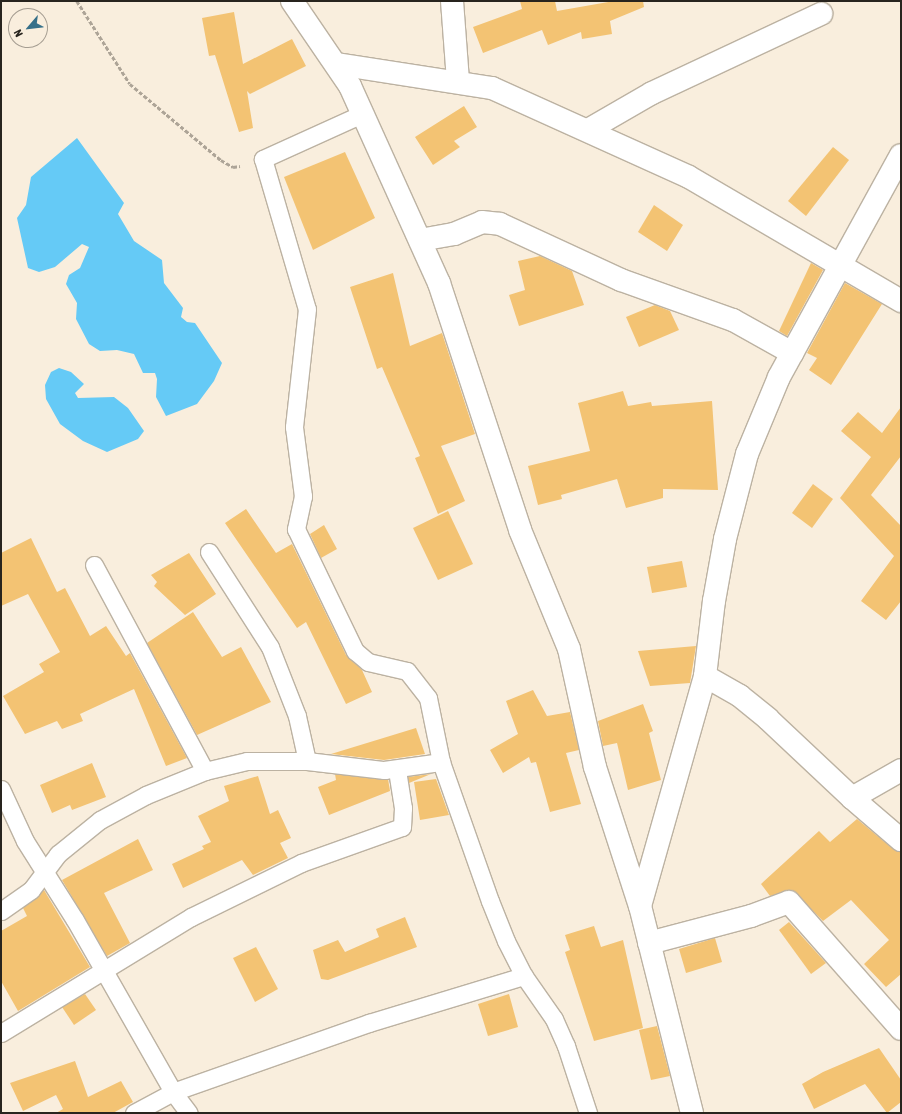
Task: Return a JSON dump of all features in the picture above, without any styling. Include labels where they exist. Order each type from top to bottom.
[{"type":"street","points":[[292,1],[299,15],[337,64],[362,114],[420,240],[469,369],[493,454],[520,530],[569,649],[595,767],[640,906],[692,1113]]},
{"type":"street","points":[[452,1],[458,81]]},
{"type":"street","points":[[588,130],[652,93],[821,14]]},
{"type":"street","points":[[337,64],[458,81],[492,88],[588,130],[689,177],[841,269],[901,302]]},
{"type":"street","points":[[640,906],[705,676],[714,601],[738,487],[747,454],[779,377],[841,269],[901,155]]},
{"type":"street","points":[[420,240],[454,234],[478,223],[500,224],[621,280],[701,306],[733,320],[792,353]]},
{"type":"street","points":[[705,676],[740,696],[768,719],[852,798],[901,840]]},
{"type":"street","points":[[852,798],[901,770]]},
{"type":"street","points":[[649,942],[751,916],[789,902],[901,1029]]},
{"type":"lane","points":[[362,114],[263,158],[308,309],[294,428],[303,496],[296,529],[355,651],[368,662],[407,671],[428,698],[441,762],[498,921],[524,976],[554,1019],[566,1046],[588,1113]]},
{"type":"lane","points":[[209,552],[270,647],[297,716],[307,761]]},
{"type":"lane","points":[[94,565],[205,771]]},
{"type":"lane","points":[[1,911],[31,890],[58,854],[100,820],[146,795],[205,771],[247,760],[307,761],[397,770],[441,762]]},
{"type":"lane","points":[[1,1033],[102,969],[190,917],[301,863],[402,826],[403,808],[397,770]]},
{"type":"lane","points":[[1,789],[22,834],[173,1092],[189,1113]]},
{"type":"lane","points":[[134,1113],[173,1092],[368,1023],[524,976]]},
{"type":"path","points":[[77,1],[105,48],[130,84],[229,165],[237,167],[263,158]]},
{"type":"water","points":[[77,138],[124,203],[118,214],[134,241],[162,260],[164,283],[183,308],[181,317],[187,322],[195,323],[222,363],[214,381],[197,404],[166,416],[156,397],[157,379],[155,373],[143,373],[134,354],[117,350],[100,351],[89,344],[76,319],[77,303],[66,284],[69,275],[80,268],[89,247],[82,244],[55,267],[39,272],[28,268],[17,218],[26,205],[31,177]]},
{"type":"water","points":[[59,368],[71,372],[84,384],[75,393],[78,398],[114,397],[128,408],[144,431],[138,439],[107,452],[83,441],[60,424],[46,399],[45,385],[51,372]]},
{"type":"building","points":[[520,1],[555,1],[557,11],[614,1],[643,1],[644,7],[610,21],[612,34],[582,39],[581,32],[548,45],[542,30],[483,53],[473,27],[522,9]]},
{"type":"building","points":[[234,12],[243,64],[292,39],[306,66],[250,94],[247,91],[253,128],[239,132],[215,55],[209,56],[202,18]]},
{"type":"building","points":[[464,106],[477,127],[454,141],[460,147],[433,165],[415,137]]},
{"type":"building","points":[[833,147],[849,160],[806,216],[788,201]]},
{"type":"building","points":[[345,152],[375,218],[313,250],[284,177]]},
{"type":"building","points":[[654,205],[683,225],[667,251],[638,232]]},
{"type":"building","points":[[540,256],[572,271],[584,305],[519,326],[509,295],[525,290],[518,261]]},
{"type":"building","points":[[811,263],[823,270],[787,336],[779,331]]},
{"type":"building","points":[[393,273],[410,346],[442,333],[475,434],[441,446],[465,501],[438,514],[415,458],[420,456],[382,367],[377,369],[350,287]]},
{"type":"building","points":[[845,283],[882,304],[831,385],[809,370],[817,358],[807,353]]},
{"type":"building","points":[[655,305],[670,311],[679,330],[639,347],[626,317]]},
{"type":"building","points":[[623,391],[628,406],[651,402],[652,406],[712,401],[718,490],[663,489],[663,498],[626,508],[617,479],[561,495],[562,499],[538,505],[528,466],[590,451],[578,403]]},
{"type":"building","points":[[901,407],[901,456],[871,495],[901,526],[901,601],[886,620],[861,601],[894,556],[840,498],[871,457],[841,431],[858,412],[882,433]]},
{"type":"building","points":[[813,484],[833,499],[812,528],[792,513]]},
{"type":"building","points":[[246,509],[276,553],[292,544],[346,655],[362,670],[372,692],[346,704],[306,622],[297,628],[225,523]]},
{"type":"building","points":[[448,511],[473,564],[438,580],[413,528]]},
{"type":"building","points":[[324,525],[337,549],[321,558],[310,534]]},
{"type":"building","points":[[31,538],[57,592],[65,588],[90,636],[106,626],[126,656],[130,653],[187,758],[166,766],[134,689],[80,714],[83,721],[62,729],[57,721],[25,734],[3,696],[44,672],[39,664],[60,652],[28,594],[1,606],[1,553]]},
{"type":"building","points":[[189,553],[216,594],[185,615],[154,586],[157,582],[151,575]]},
{"type":"building","points":[[682,561],[687,587],[652,593],[647,567]]},
{"type":"building","points":[[193,612],[222,657],[241,647],[271,702],[197,735],[147,643]]},
{"type":"building","points":[[696,646],[690,683],[650,686],[638,651]]},
{"type":"building","points":[[533,690],[547,716],[570,712],[579,750],[566,753],[581,804],[550,812],[536,762],[531,763],[529,757],[503,773],[490,750],[518,734],[506,701]]},
{"type":"building","points":[[643,704],[653,731],[649,733],[661,780],[628,790],[617,743],[603,746],[598,721]]},
{"type":"building","points":[[416,728],[425,754],[384,760],[331,754]]},
{"type":"building","points":[[92,763],[106,797],[72,810],[70,805],[52,813],[40,785]]},
{"type":"building","points":[[335,774],[388,779],[390,791],[329,815],[318,787],[336,780]]},
{"type":"building","points":[[431,774],[409,783],[408,777]]},
{"type":"building","points":[[258,776],[270,814],[278,810],[291,838],[280,843],[288,858],[253,875],[242,860],[183,888],[172,864],[204,849],[202,846],[211,842],[198,816],[229,801],[224,786]]},
{"type":"building","points":[[436,779],[449,815],[420,820],[414,782]]},
{"type":"building","points":[[857,819],[893,849],[901,852],[901,974],[886,987],[864,964],[889,940],[851,900],[823,921],[792,890],[770,896],[761,884],[819,831],[830,842]]},
{"type":"building","points":[[138,839],[153,870],[104,893],[130,943],[107,956],[62,880]]},
{"type":"building","points":[[44,890],[90,967],[18,1011],[1,981],[1,931],[27,916],[23,908]]},
{"type":"building","points":[[405,917],[417,947],[328,980],[321,979],[313,950],[338,940],[345,952],[379,937],[376,929]]},
{"type":"building","points":[[789,922],[826,963],[811,974],[779,930]]},
{"type":"building","points":[[594,926],[601,947],[623,940],[643,1028],[594,1041],[565,952],[570,950],[565,935]]},
{"type":"building","points":[[715,938],[722,962],[686,973],[679,949]]},
{"type":"building","points":[[256,947],[278,989],[255,1002],[233,958]]},
{"type":"building","points":[[85,994],[96,1010],[74,1025],[62,1007]]},
{"type":"building","points":[[509,994],[518,1027],[488,1036],[478,1004]]},
{"type":"building","points":[[657,1026],[670,1076],[651,1080],[639,1030]]},
{"type":"building","points":[[879,1048],[901,1080],[901,1102],[887,1113],[865,1084],[814,1109],[802,1084],[823,1072]]},
{"type":"building","points":[[75,1061],[88,1097],[121,1081],[133,1102],[113,1113],[56,1113],[63,1109],[56,1095],[23,1111],[10,1083]]}]
